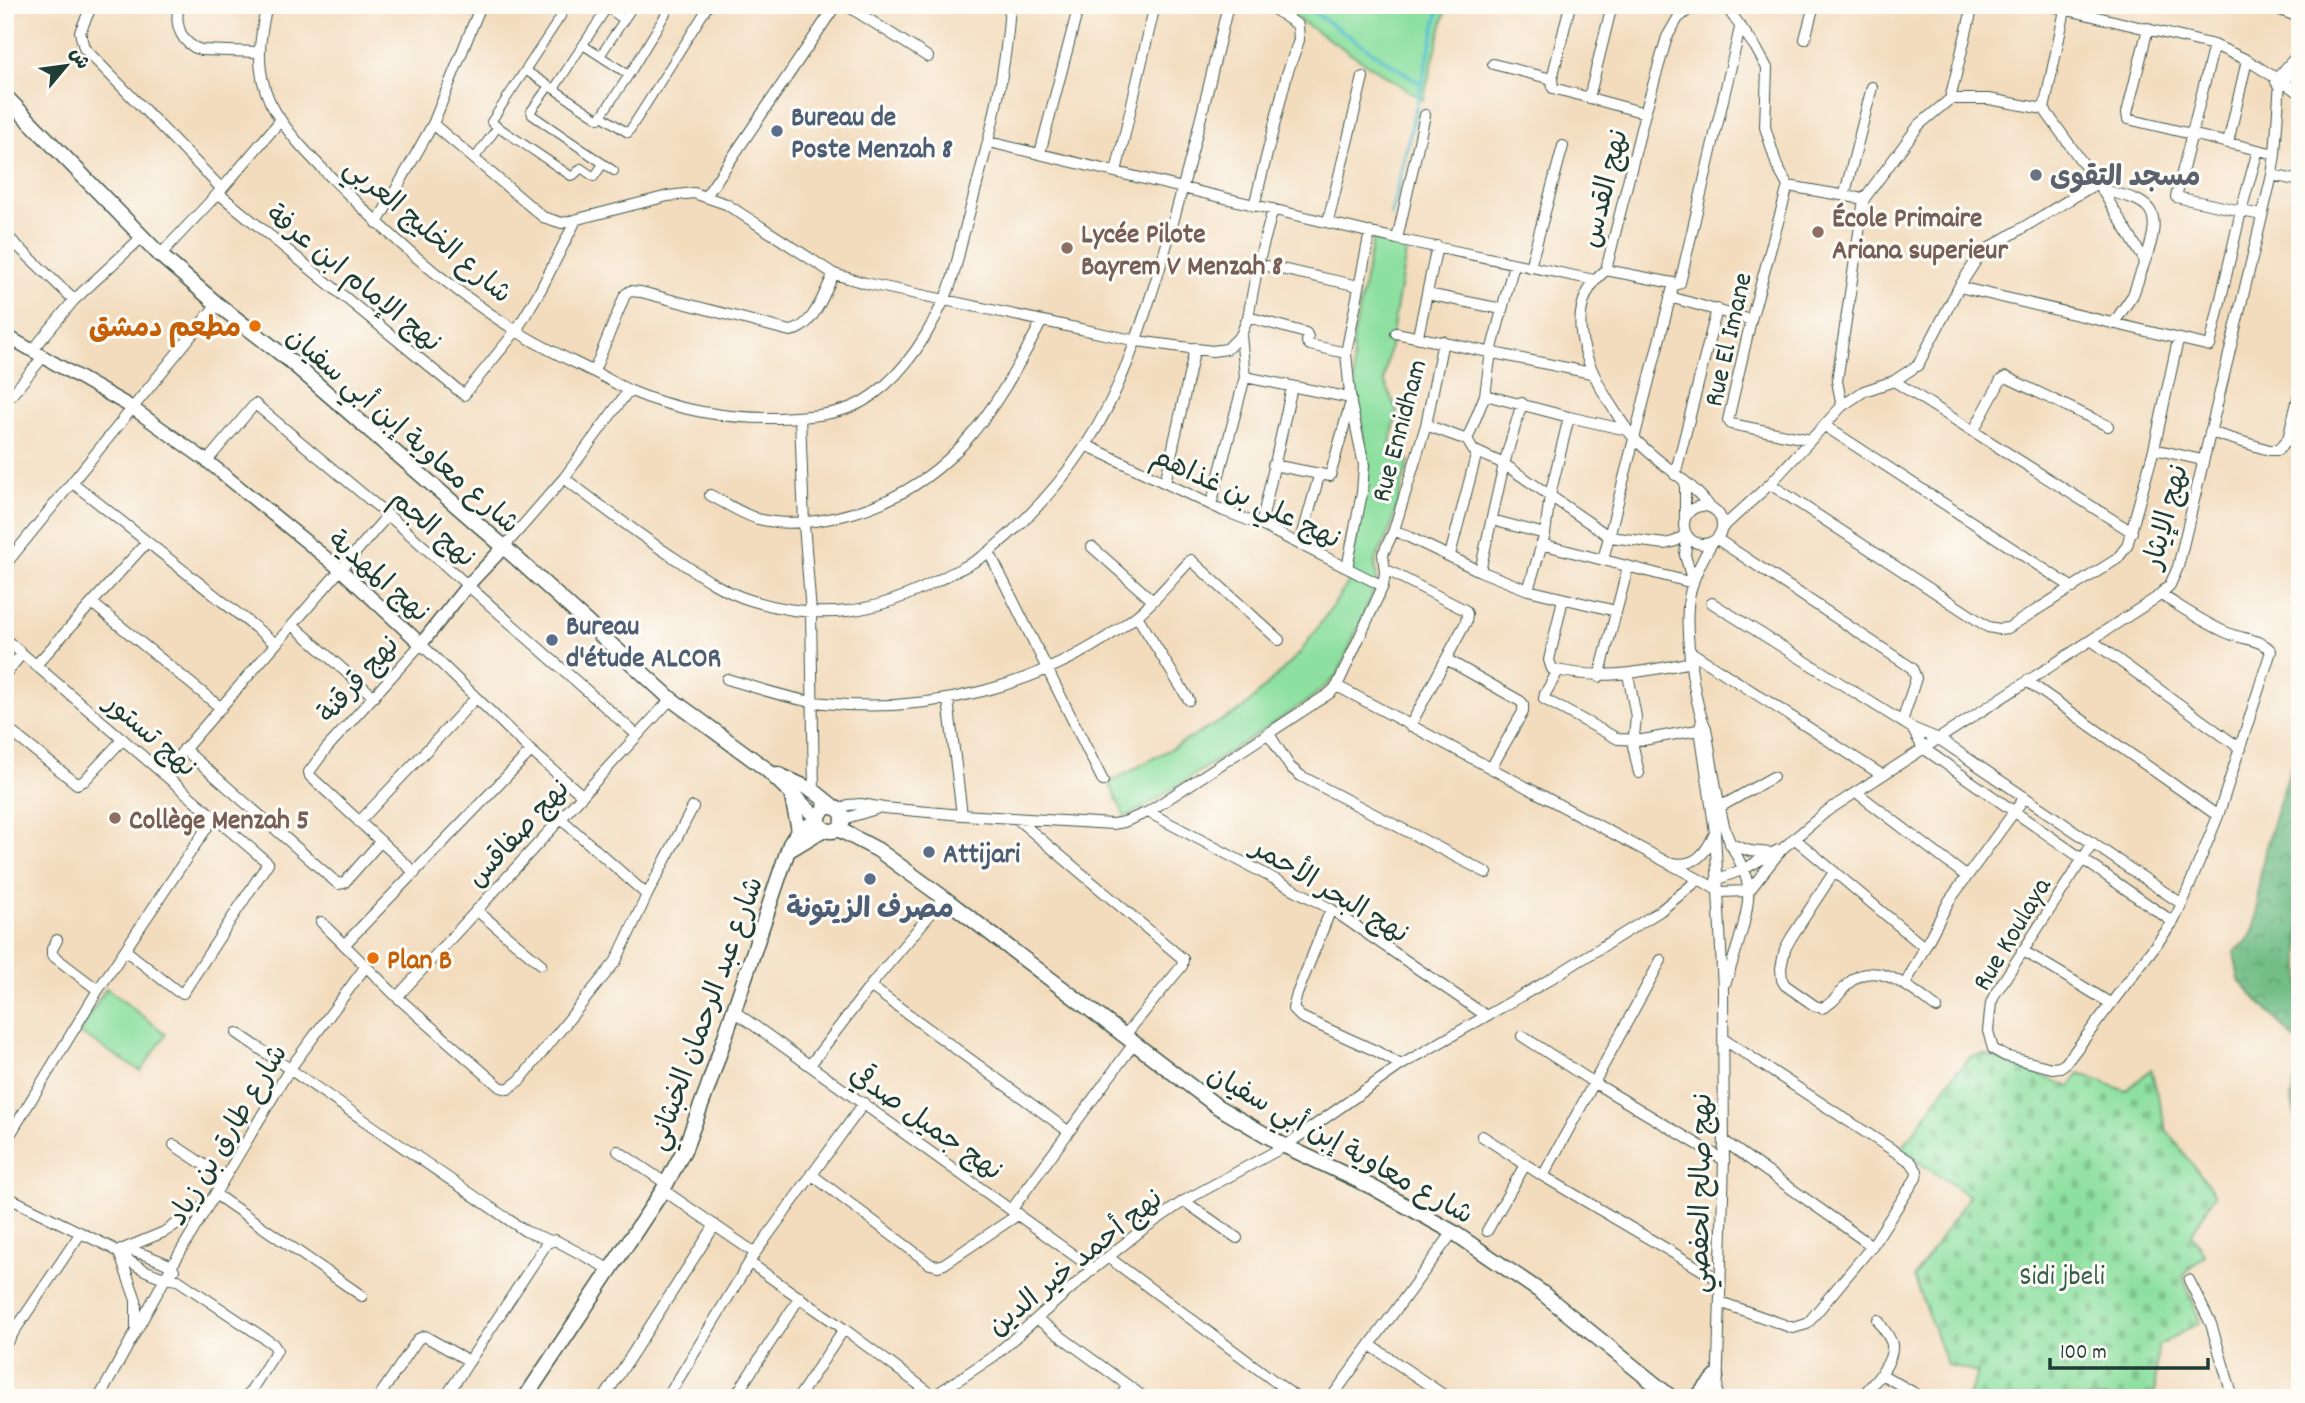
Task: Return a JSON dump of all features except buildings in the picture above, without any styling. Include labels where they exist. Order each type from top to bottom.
[{"type":"highway","points":[[2278,5],[2300,13]]},
{"type":"highway","points":[[2280,81],[2300,58]]},
{"type":"main road","name":"شارع معاوية إبن أبي سفيان","points":[[5,96],[160,255],[289,360],[504,547],[671,699],[832,820],[863,833],[878,850],[1218,1107],[1285,1146],[1372,1187],[1453,1232],[1541,1292],[1672,1398]]},
{"type":"main road","name":"شارع معاوية إبن أبي سفيان","points":[[5,104],[20,113]]},
{"type":"main road","name":"شارع معاوية إبن أبي سفيان","points":[[766,769],[814,790],[832,820]]},
{"type":"main road","points":[[789,789],[799,830],[832,820]]},
{"type":"main road","points":[[788,852],[832,820]]},
{"type":"main road","name":"شارع عبد الرحمان الخبثاني","points":[[525,1398],[665,1187],[685,1149],[790,844],[799,830]]},
{"type":"main road","name":"شارع معاوية إبن أبي سفيان","points":[[1646,1377],[1663,1398]]},
{"type":"main road","points":[[1696,1398],[1716,1377]]},
{"type":"street","name":"نهج الإمام ابن عرفة","points":[[92,5],[80,32],[84,48],[220,191],[464,396],[516,331]]},
{"type":"street","points":[[179,5],[177,23],[180,32],[192,47],[201,50],[258,52]]},
{"type":"street","name":"شارع الخليج العربي","points":[[267,5],[258,52],[263,85],[280,121],[327,173],[377,222],[448,282],[516,331],[629,390],[673,405],[759,418],[800,417],[837,412],[860,403],[888,383],[912,356],[945,299],[989,142],[1001,85],[1010,5]]},
{"type":"street","points":[[377,222],[433,124],[481,5]]},
{"type":"street","points":[[600,56],[634,5]]},
{"type":"street","points":[[525,70],[597,118],[602,116],[671,5]]},
{"type":"street","points":[[602,116],[628,133],[709,5]]},
{"type":"street","points":[[706,196],[836,5]]},
{"type":"street","points":[[846,5],[928,57]]},
{"type":"street","points":[[1040,153],[1079,5]]},
{"type":"street","points":[[1116,172],[1155,5]]},
{"type":"street","points":[[564,478],[634,531],[712,583],[748,600],[811,614],[852,611],[889,604],[989,552],[1033,510],[1086,445],[1112,398],[1137,341],[1184,188],[1228,5]]},
{"type":"street","points":[[1254,206],[1300,32],[1294,21],[1268,5]]},
{"type":"street","points":[[1570,5],[1552,79],[1553,88],[1645,113]]},
{"type":"street","points":[[1589,98],[1612,5]]},
{"type":"street","name":"نهج القدس","points":[[1694,5],[1671,26],[1645,113],[1606,270],[1594,280],[1581,317],[1585,353],[1591,373],[1627,430],[1710,507]]},
{"type":"street","points":[[1805,39],[1814,5]]},
{"type":"street","points":[[1842,406],[1837,381],[1864,199],[1919,125],[1950,99],[1972,5]]},
{"type":"street","points":[[2047,5],[2214,45],[2246,60],[2300,93]]},
{"type":"street","points":[[614,171],[532,115],[531,111],[583,45],[606,6],[624,20]]},
{"type":"street","points":[[1723,6],[1760,54],[1767,68],[1765,127],[1774,160],[1788,186],[1864,199]]},
{"type":"street","points":[[2045,109],[2065,10]]},
{"type":"street","points":[[561,16],[492,119],[493,124],[571,176],[582,168],[594,177],[603,164]]},
{"type":"street","points":[[1606,270],[1674,284],[1681,281],[1740,28]]},
{"type":"street","points":[[2148,28],[2127,116],[2132,121],[2276,154]]},
{"type":"street","points":[[583,45],[629,75]]},
{"type":"street","points":[[2214,45],[2176,198],[2261,215]]},
{"type":"street","points":[[2228,143],[2246,60]]},
{"type":"street","points":[[1493,64],[1552,79]]},
{"type":"street","points":[[1328,221],[1363,77]]},
{"type":"street","name":"نهج الإيثار","points":[[1777,851],[1856,792],[2161,594],[2170,585],[2178,567],[2272,175],[2276,154],[2280,81]]},
{"type":"street","points":[[1844,197],[1872,87]]},
{"type":"street","points":[[1950,99],[1989,99],[2045,109],[2100,186],[2145,261]]},
{"type":"street","points":[[1397,239],[1425,115]]},
{"type":"street","points":[[160,255],[280,121]]},
{"type":"street","points":[[433,124],[543,217],[562,223],[668,196],[694,193],[726,204],[834,274],[864,283],[1137,341],[1212,351],[1227,349],[1241,335],[1248,317],[1258,264],[1273,209]]},
{"type":"street","points":[[474,159],[498,128]]},
{"type":"street","points":[[989,142],[1397,239],[1594,280]]},
{"type":"street","points":[[1531,267],[1563,146]]},
{"type":"street","points":[[1959,287],[2178,340],[2211,345],[2241,211],[2258,150]]},
{"type":"street","points":[[2272,175],[2300,181]]},
{"type":"street","name":"Rue El Imane","points":[[1788,186],[1751,320],[1729,422],[1811,440]]},
{"type":"street","points":[[1558,671],[1544,699],[1607,734],[1633,741],[1703,726],[1691,657],[1688,605],[1693,583],[1722,528],[1770,484],[1842,406],[1864,391],[1895,381],[1921,362],[1959,287],[1977,257],[1986,248],[2100,186],[2133,197],[2148,208],[2155,228],[2133,295],[2113,324]]},
{"type":"street","points":[[516,331],[576,220]]},
{"type":"street","name":"نهج علي بن غذاهم","points":[[1086,445],[1211,505],[1261,525],[1347,568],[1362,493],[1364,465],[1351,401],[1346,353],[1370,232]]},
{"type":"street","points":[[5,234],[74,300]]},
{"type":"street","points":[[5,403],[74,300],[142,237]]},
{"type":"street","points":[[1418,336],[1437,246]]},
{"type":"street","points":[[1258,264],[1359,286]]},
{"type":"street","points":[[1514,264],[1491,352],[1485,395],[1467,440],[1469,446],[1504,464],[1610,537],[1665,544],[1687,535]]},
{"type":"street","points":[[594,371],[625,295],[630,291],[781,330],[795,330],[810,319],[834,274]]},
{"type":"street","points":[[1603,561],[1674,284]]},
{"type":"street","points":[[1427,294],[1502,309]]},
{"type":"street","points":[[1670,297],[1751,320]]},
{"type":"street","points":[[5,565],[217,304]]},
{"type":"street","points":[[1675,475],[1717,309]]},
{"type":"street","points":[[1248,317],[1306,333],[1310,345],[1346,353]]},
{"type":"street","points":[[710,495],[760,519],[804,524],[851,514],[909,489],[950,459],[971,437],[1003,394],[1042,321]]},
{"type":"street","points":[[1396,332],[1591,373]]},
{"type":"street","name":"نهج المهدية","points":[[5,335],[131,407],[207,461],[341,570],[421,644],[475,699],[582,795]]},
{"type":"street","points":[[1211,505],[1245,377],[1241,335]]},
{"type":"street","points":[[1770,484],[1988,627],[2008,628],[2117,559],[2127,546],[2154,449],[2178,340]]},
{"type":"street","name":"Rue Ennidham","points":[[1337,686],[1383,586],[1383,554],[1394,530],[1426,425],[1443,341]]},
{"type":"street","points":[[1165,483],[1195,348]]},
{"type":"street","points":[[1245,377],[1351,401],[1331,475],[1319,476],[1273,465]]},
{"type":"street","points":[[1974,430],[2001,380],[2006,377],[2108,426]]},
{"type":"street","points":[[1895,381],[2132,532]]},
{"type":"street","points":[[1261,525],[1292,387]]},
{"type":"street","name":"نهج قرقنة","points":[[359,822],[310,776],[309,772],[326,749],[421,644],[467,586],[564,478],[629,390]]},
{"type":"street","points":[[2210,432],[2269,450],[2281,448],[2289,436],[2300,390]]},
{"type":"street","points":[[1485,395],[1627,430]]},
{"type":"street","points":[[1480,571],[1504,464],[1522,403]]},
{"type":"street","name":"نهج الجم","points":[[207,461],[255,404],[388,515],[638,735]]},
{"type":"street","points":[[800,417],[811,614],[814,790]]},
{"type":"street","points":[[1528,590],[1543,539],[1550,495],[1569,417]]},
{"type":"street","points":[[1426,425],[1467,440]]},
{"type":"street","points":[[1825,426],[2073,588]]},
{"type":"street","points":[[2154,449],[2203,460]]},
{"type":"street","points":[[1450,555],[1477,452]]},
{"type":"street","points":[[1300,544],[1319,476]]},
{"type":"street","points":[[73,483],[276,644]]},
{"type":"street","points":[[1685,483],[1686,565],[1693,583]]},
{"type":"street","points":[[1685,519],[1695,508],[1710,507],[1720,516],[1722,528]]},
{"type":"street","points":[[163,774],[388,515]]},
{"type":"street","points":[[1492,520],[1603,561],[1693,583]]},
{"type":"street","points":[[1394,530],[1480,571],[1528,590],[1616,611]]},
{"type":"street","points":[[1687,535],[1699,544],[1715,541],[1912,668],[1916,678],[1902,722]]},
{"type":"street","points":[[36,665],[147,542]]},
{"type":"street","points":[[1092,548],[1152,600]]},
{"type":"street","points":[[989,552],[1103,781]]},
{"type":"street","points":[[727,679],[811,702],[881,706],[948,700],[1047,670],[1096,643],[1137,616],[1191,560],[1279,640]]},
{"type":"street","points":[[1599,677],[1628,566]]},
{"type":"street","points":[[1347,568],[1383,586]]},
{"type":"street","points":[[1385,569],[1465,610],[1467,614],[1466,622],[1410,726]]},
{"type":"street","name":"Rue Koulaya","points":[[2093,843],[2022,950],[1991,1003],[1988,1037],[1996,1052],[2052,1068],[2062,1066],[2173,922],[2218,816],[2271,657],[2271,649],[2209,624],[2161,594]]},
{"type":"street","points":[[1563,599],[1549,660],[1550,667],[1558,671],[1599,677],[1628,674],[1691,657],[1882,775]]},
{"type":"street","points":[[92,603],[221,708]]},
{"type":"street","points":[[1712,603],[1912,728],[1938,738],[2182,904]]},
{"type":"street","points":[[1137,616],[1189,701]]},
{"type":"street","points":[[293,625],[374,697]]},
{"type":"street","name":"نهج تستور","points":[[5,639],[268,863],[183,993],[125,950]]},
{"type":"street","points":[[2091,640],[2241,749]]},
{"type":"street","points":[[5,674],[22,654]]},
{"type":"street","points":[[1446,659],[1523,705],[1523,712],[1491,768]]},
{"type":"street","points":[[1628,674],[1636,717],[1633,741],[1639,774]]},
{"type":"street","points":[[2027,681],[2218,816]]},
{"type":"street","points":[[832,820],[884,808],[1017,819],[1112,824],[1124,822],[1148,812],[1269,734],[1337,686],[1720,892],[1749,891],[1777,851]]},
{"type":"street","points":[[415,873],[359,822],[475,699]]},
{"type":"street","name":"نهج صفاقس","points":[[397,997],[671,699]]},
{"type":"street","points":[[948,700],[962,815]]},
{"type":"street","name":"نهج صالح الحفصي","points":[[1703,726],[1730,844],[1744,869],[1749,891],[1723,989]]},
{"type":"street","name":"نهج صالح الحفصي","points":[[1703,726],[1720,892],[1723,989],[1724,1160],[1717,1398]]},
{"type":"street","points":[[5,727],[77,784],[84,781],[123,739]]},
{"type":"street","points":[[1912,728],[1923,748],[2173,922]]},
{"type":"street","points":[[1269,734],[1290,767],[1301,776],[1488,873]]},
{"type":"street","points":[[184,749],[338,884],[344,883],[381,841]]},
{"type":"street","points":[[345,945],[531,751]]},
{"type":"street","points":[[1720,807],[1773,777]]},
{"type":"street","points":[[1856,792],[1966,876]]},
{"type":"street","points":[[1905,985],[1949,901],[2025,797]]},
{"type":"street","points":[[321,922],[397,997],[503,1089],[512,1087],[607,973],[624,945],[693,807]]},
{"type":"street","name":"نهج البحر الأحمر","points":[[1148,812],[1331,909],[1485,1015]]},
{"type":"street","points":[[5,1143],[98,990],[214,817]]},
{"type":"street","points":[[560,818],[647,895]]},
{"type":"street","points":[[811,1174],[930,1264],[944,1264],[1015,1211],[1182,966],[1183,959],[1017,819]]},
{"type":"street","points":[[1667,863],[1681,864],[1699,858],[1709,846],[1715,832]]},
{"type":"street","points":[[1794,838],[1924,947]]},
{"type":"street","points":[[1730,844],[1750,851],[1777,851]]},
{"type":"street","points":[[1701,881],[1719,879],[1777,851]]},
{"type":"street","points":[[1834,872],[1787,944],[1782,959],[1782,979],[1793,991],[1822,1008],[1829,1005],[1849,983],[1863,974],[1877,974],[1905,985],[1937,1008]]},
{"type":"street","name":"نهج أحمد خير الدين","points":[[933,1397],[993,1356],[1093,1269],[1184,1200],[1285,1146],[1401,1065],[1542,984],[1660,911],[1701,881]]},
{"type":"street","points":[[810,1065],[870,986],[944,898]]},
{"type":"street","points":[[1331,909],[1293,1009],[1301,1017],[1401,1065]]},
{"type":"street","points":[[476,910],[541,964]]},
{"type":"street","points":[[57,940],[52,955],[98,990]]},
{"type":"street","points":[[2022,950],[2110,1003]]},
{"type":"street","points":[[1543,1176],[1661,960]]},
{"type":"street","name":"شارع طارق بن زياد","points":[[99,1398],[172,1266],[289,1070],[366,967]]},
{"type":"street","points":[[870,986],[1068,1130]]},
{"type":"street","name":"نهج جميل صدقي","points":[[734,1011],[1093,1269]]},
{"type":"street","points":[[237,1032],[525,1231],[551,1241],[555,1240],[609,1269]]},
{"type":"street","points":[[1522,1036],[1724,1160]]},
{"type":"street","points":[[1720,1302],[1793,1328],[1807,1324],[1872,1246],[1916,1178],[1916,1168],[1911,1162],[1723,1039]]},
{"type":"street","points":[[667,1398],[753,1258],[864,1104]]},
{"type":"street","points":[[1482,1136],[1543,1176],[1720,1280]]},
{"type":"street","points":[[1724,1141],[1872,1246]]},
{"type":"street","points":[[174,1145],[224,1178]]},
{"type":"street","points":[[618,1151],[715,1225],[800,1297],[933,1397]]},
{"type":"street","points":[[1487,1231],[1525,1165]]},
{"type":"street","points":[[5,1196],[118,1251],[172,1266],[178,1280]]},
{"type":"street","points":[[118,1251],[163,1232],[213,1198],[362,1296]]},
{"type":"street","points":[[1184,1200],[1237,1238]]},
{"type":"street","points":[[604,1398],[715,1225]]},
{"type":"street","points":[[525,1231],[540,1251]]},
{"type":"street","points":[[1331,1398],[1453,1232]]},
{"type":"street","points":[[5,1345],[80,1234]]},
{"type":"street","points":[[445,1398],[540,1251],[551,1241]]},
{"type":"street","points":[[118,1251],[126,1261],[165,1279],[178,1280],[276,1348],[275,1354],[246,1398]]},
{"type":"street","points":[[118,1251],[136,1300],[136,1333]]},
{"type":"street","points":[[1108,1257],[1297,1398]]},
{"type":"street","points":[[2189,1280],[2211,1324],[2233,1398]]},
{"type":"street","points":[[734,1398],[800,1297]]},
{"type":"street","points":[[1037,1319],[1144,1398]]},
{"type":"street","points":[[1860,1398],[1881,1374],[1892,1346],[1878,1320]]},
{"type":"street","points":[[798,1398],[844,1329]]},
{"type":"street","points":[[378,1398],[422,1337],[469,1361]]},
{"type":"street","points":[[1370,1345],[1448,1398]]},
{"type":"street","points":[[1881,1374],[1923,1398]]},
{"type":"street","points":[[1119,1398],[1128,1386]]},
{"type":"green space","points":[[1276,5],[1447,5],[1423,100]]},
{"type":"green space","points":[[1373,239],[1407,247],[1384,380],[1397,411],[1388,456],[1409,460],[1391,528],[1375,562],[1377,583],[1337,676],[1310,699],[1145,807],[1125,817],[1109,783],[1243,709],[1300,653],[1349,582],[1369,466],[1356,397],[1352,344]]},
{"type":"green space","points":[[2300,739],[2300,1045],[2239,980],[2234,952],[2248,939],[2255,925],[2266,848]]},
{"type":"green space","points":[[106,988],[166,1034],[141,1071],[79,1033]]},
{"type":"green space","points":[[2300,1045],[2300,1123],[2297,1122],[2291,1098],[2298,1071]]},
{"type":"green space","name":"Sidi jbeli","points":[[1984,1054],[2071,1087],[2079,1073],[2126,1091],[2151,1069],[2166,1129],[2215,1194],[2192,1234],[2205,1255],[2183,1276],[2200,1322],[2158,1346],[2154,1398],[1967,1398],[1978,1373],[1947,1365],[1914,1277],[1969,1196],[1901,1150],[1957,1070],[1959,1071],[1970,1057]]},
{"type":"waterway","points":[[1307,5],[1316,14],[1420,83]]},
{"type":"waterway","points":[[1391,215],[1440,5]]},
{"type":"place","name":"Bureau de Poste Menzah 8","points":[[777,131]]},
{"type":"place","name":"مسجد التقوى","points":[[2036,175]]},
{"type":"place","name":"École Primaire Ariana superieur","points":[[1818,232]]},
{"type":"place","name":"Lycée Pilote Bayrem V Menzah 8","points":[[1067,248]]},
{"type":"place","name":"مطعم دمشق","points":[[255,326]]},
{"type":"place","name":"Bureau d'étude ALCOR","points":[[552,640]]},
{"type":"place","name":"Collège Menzah 5","points":[[115,818]]},
{"type":"place","name":"Attijari","points":[[929,852]]},
{"type":"place","name":"مصرف الزيتونة","points":[[870,879]]},
{"type":"place","name":"Plan B","points":[[373,958]]}]
